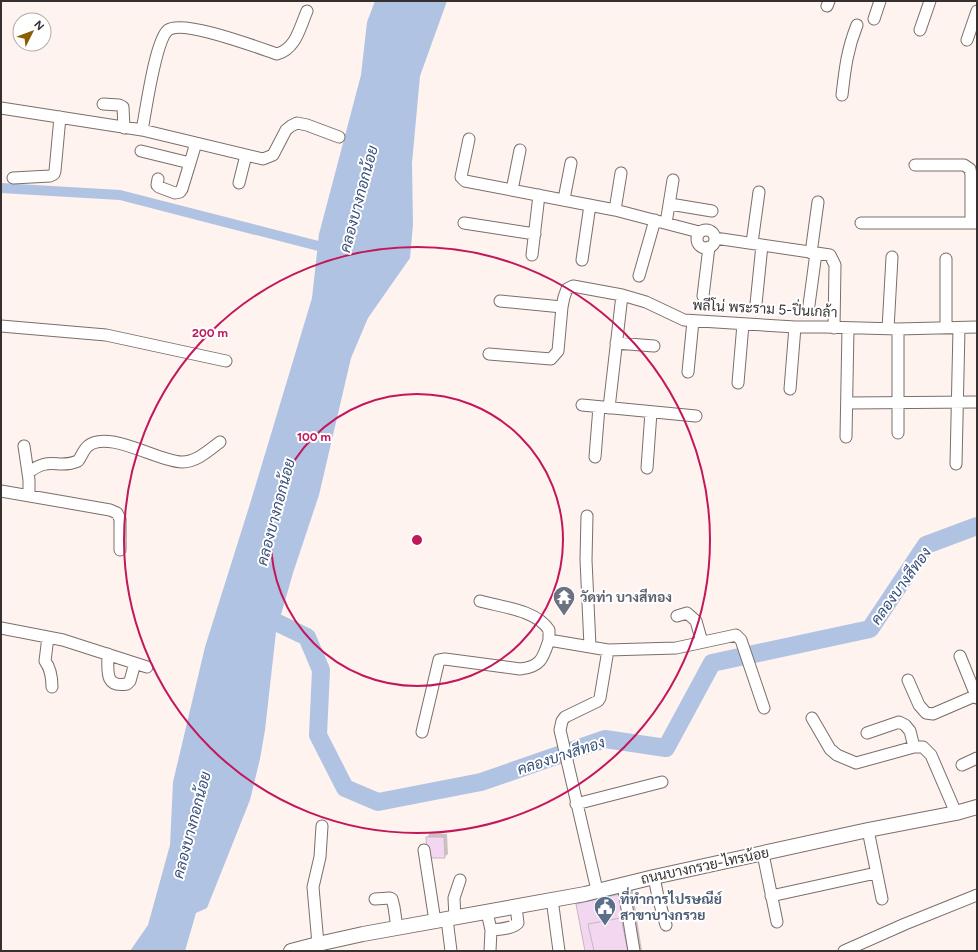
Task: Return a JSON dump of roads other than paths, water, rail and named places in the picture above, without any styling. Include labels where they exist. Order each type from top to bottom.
[{"type":"main road","name":"ถนนบางกรวย-ไทรน้อย","points":[[291,951],[397,928],[516,907],[597,890],[868,830],[956,813],[977,807]]},
{"type":"street","points":[[874,19],[880,1]]},
{"type":"street","points":[[920,30],[930,1]]},
{"type":"street","points":[[142,130],[159,48],[168,31],[174,28],[183,28],[215,34],[277,54],[284,52],[294,43],[307,11]]},
{"type":"street","points":[[967,40],[977,11]]},
{"type":"street","points":[[842,96],[846,59],[850,43],[857,26]]},
{"type":"street","points":[[103,104],[119,105],[123,107],[124,128]]},
{"type":"street","points":[[1,108],[142,130],[263,159],[273,155],[286,130],[297,123],[307,125],[339,137]]},
{"type":"street","points":[[13,178],[50,176],[54,174],[60,117]]},
{"type":"street","points":[[469,140],[461,177],[468,182],[564,199],[615,210],[699,232],[708,230],[712,232],[712,243],[703,296]]},
{"type":"street","points":[[158,179],[157,185],[159,187],[175,193],[180,192],[196,143]]},
{"type":"street","points":[[512,190],[520,150]]},
{"type":"street","points":[[141,151],[190,163]]},
{"type":"street","points":[[239,183],[246,155]]},
{"type":"street","points":[[564,199],[572,163]]},
{"type":"street","points":[[861,223],[974,223],[970,169],[964,165],[915,165]]},
{"type":"street","points":[[615,210],[621,173]]},
{"type":"street","points":[[666,223],[673,180]]},
{"type":"street","points":[[756,304],[759,192]]},
{"type":"street","points":[[532,255],[539,195]]},
{"type":"street","points":[[809,305],[818,202]]},
{"type":"street","points":[[670,204],[712,211]]},
{"type":"street","points":[[582,260],[590,205]]},
{"type":"street","points":[[639,276],[655,220]]},
{"type":"street","points":[[464,223],[535,234]]},
{"type":"street","points":[[712,243],[757,244],[830,255],[834,265],[834,328]]},
{"type":"street","points":[[892,257],[893,329],[898,402],[898,433]]},
{"type":"street","points":[[946,259],[946,327]]},
{"type":"street","name":"พลีโน่ พระราม 5-ปิ่นเกล้า","points":[[562,307],[564,296],[568,289],[573,286],[622,295],[646,302],[684,320],[693,321],[834,328],[893,329],[977,327]]},
{"type":"street","points":[[595,457],[604,408],[612,377],[622,295]]},
{"type":"street","points":[[489,354],[551,358],[558,351],[562,307],[500,301]]},
{"type":"street","points":[[688,372],[693,321]]},
{"type":"street","points":[[738,383],[743,324]]},
{"type":"street","points":[[1,326],[106,335],[226,361]]},
{"type":"street","points":[[790,389],[795,327]]},
{"type":"street","points":[[846,437],[848,328]]},
{"type":"street","points":[[956,464],[959,328]]},
{"type":"street","points":[[616,343],[654,346]]},
{"type":"street","points":[[847,403],[977,402]]},
{"type":"street","points":[[582,405],[696,416]]},
{"type":"street","points":[[647,468],[652,412]]},
{"type":"street","points":[[28,473],[35,468],[48,463],[70,464],[78,461],[84,449],[91,443],[96,442],[111,442],[129,445],[172,460],[184,462],[199,458],[220,442]]},
{"type":"street","points":[[24,446],[28,473],[29,496]]},
{"type":"street","points":[[1,491],[110,510],[117,513],[120,519],[120,550]]},
{"type":"street","points":[[587,516],[586,560],[590,646]]},
{"type":"street","points":[[422,732],[439,660],[445,659],[520,669],[530,668],[543,658],[549,640],[549,630],[540,619],[531,614],[480,601]]},
{"type":"street","points":[[677,616],[687,613],[696,622],[702,642]]},
{"type":"street","points":[[1,628],[48,637],[147,667]]},
{"type":"street","points":[[549,640],[608,650],[676,648],[734,635],[739,637],[764,708]]},
{"type":"street","points":[[48,637],[45,661],[52,678],[52,687]]},
{"type":"street","points":[[597,890],[561,734],[562,721],[565,717],[598,701],[600,698],[608,650]]},
{"type":"street","points":[[108,654],[108,676],[112,682],[117,684],[127,684],[130,681],[136,663]]},
{"type":"street","points":[[908,680],[920,705],[926,713],[933,714],[977,696],[960,656]]},
{"type":"street","points":[[812,718],[830,749],[837,755],[856,763],[914,747],[922,747],[931,755],[956,813]]},
{"type":"street","points":[[867,733],[899,722],[905,725],[910,732],[914,747]]},
{"type":"street","points":[[962,765],[977,758]]},
{"type":"street","points":[[576,804],[662,782]]},
{"type":"street","points":[[318,944],[313,887],[320,857],[322,826]]},
{"type":"street","points":[[868,830],[882,899]]},
{"type":"street","points":[[424,850],[446,919],[451,951]]},
{"type":"street","points":[[763,854],[777,922]]},
{"type":"street","points":[[771,896],[876,873]]},
{"type":"street","points":[[654,877],[666,925]]},
{"type":"street","points":[[446,919],[460,880]]},
{"type":"street","points":[[623,884],[634,951]]},
{"type":"street","points":[[849,950],[905,924],[977,895]]},
{"type":"street","points":[[375,899],[392,899],[397,928]]},
{"type":"street","points":[[552,899],[559,951]]},
{"type":"street","points":[[491,930],[515,926],[518,923],[516,907]]},
{"type":"street","points":[[487,912],[491,930],[490,951]]},
{"type":"water","name":"คลองบางกอกน้อย","points":[[375,1],[447,1],[420,76],[412,163],[413,225],[410,258],[368,318],[351,358],[319,495],[293,573],[276,632],[265,730],[250,800],[207,908],[196,913],[185,951],[130,951],[148,925],[170,845],[173,782],[205,647],[312,298],[319,234],[361,75],[367,22]]},
{"type":"waterway","name":"คลองบางกอกน้อย","points":[[1,188],[120,195],[330,249]]},
{"type":"waterway","name":"คลองบางสีทอง","points":[[257,613],[307,637],[321,670],[318,735],[345,788],[378,802],[481,782],[605,739],[666,748],[712,663],[870,629],[926,545],[977,526]]},
{"type":"place","name":"วัดท่า บางสีทอง","points":[[564,616]]},
{"type":"place","name":"ที่ทำการไปรษณีย์ สาขาบางกรวย","points":[[605,926]]}]
